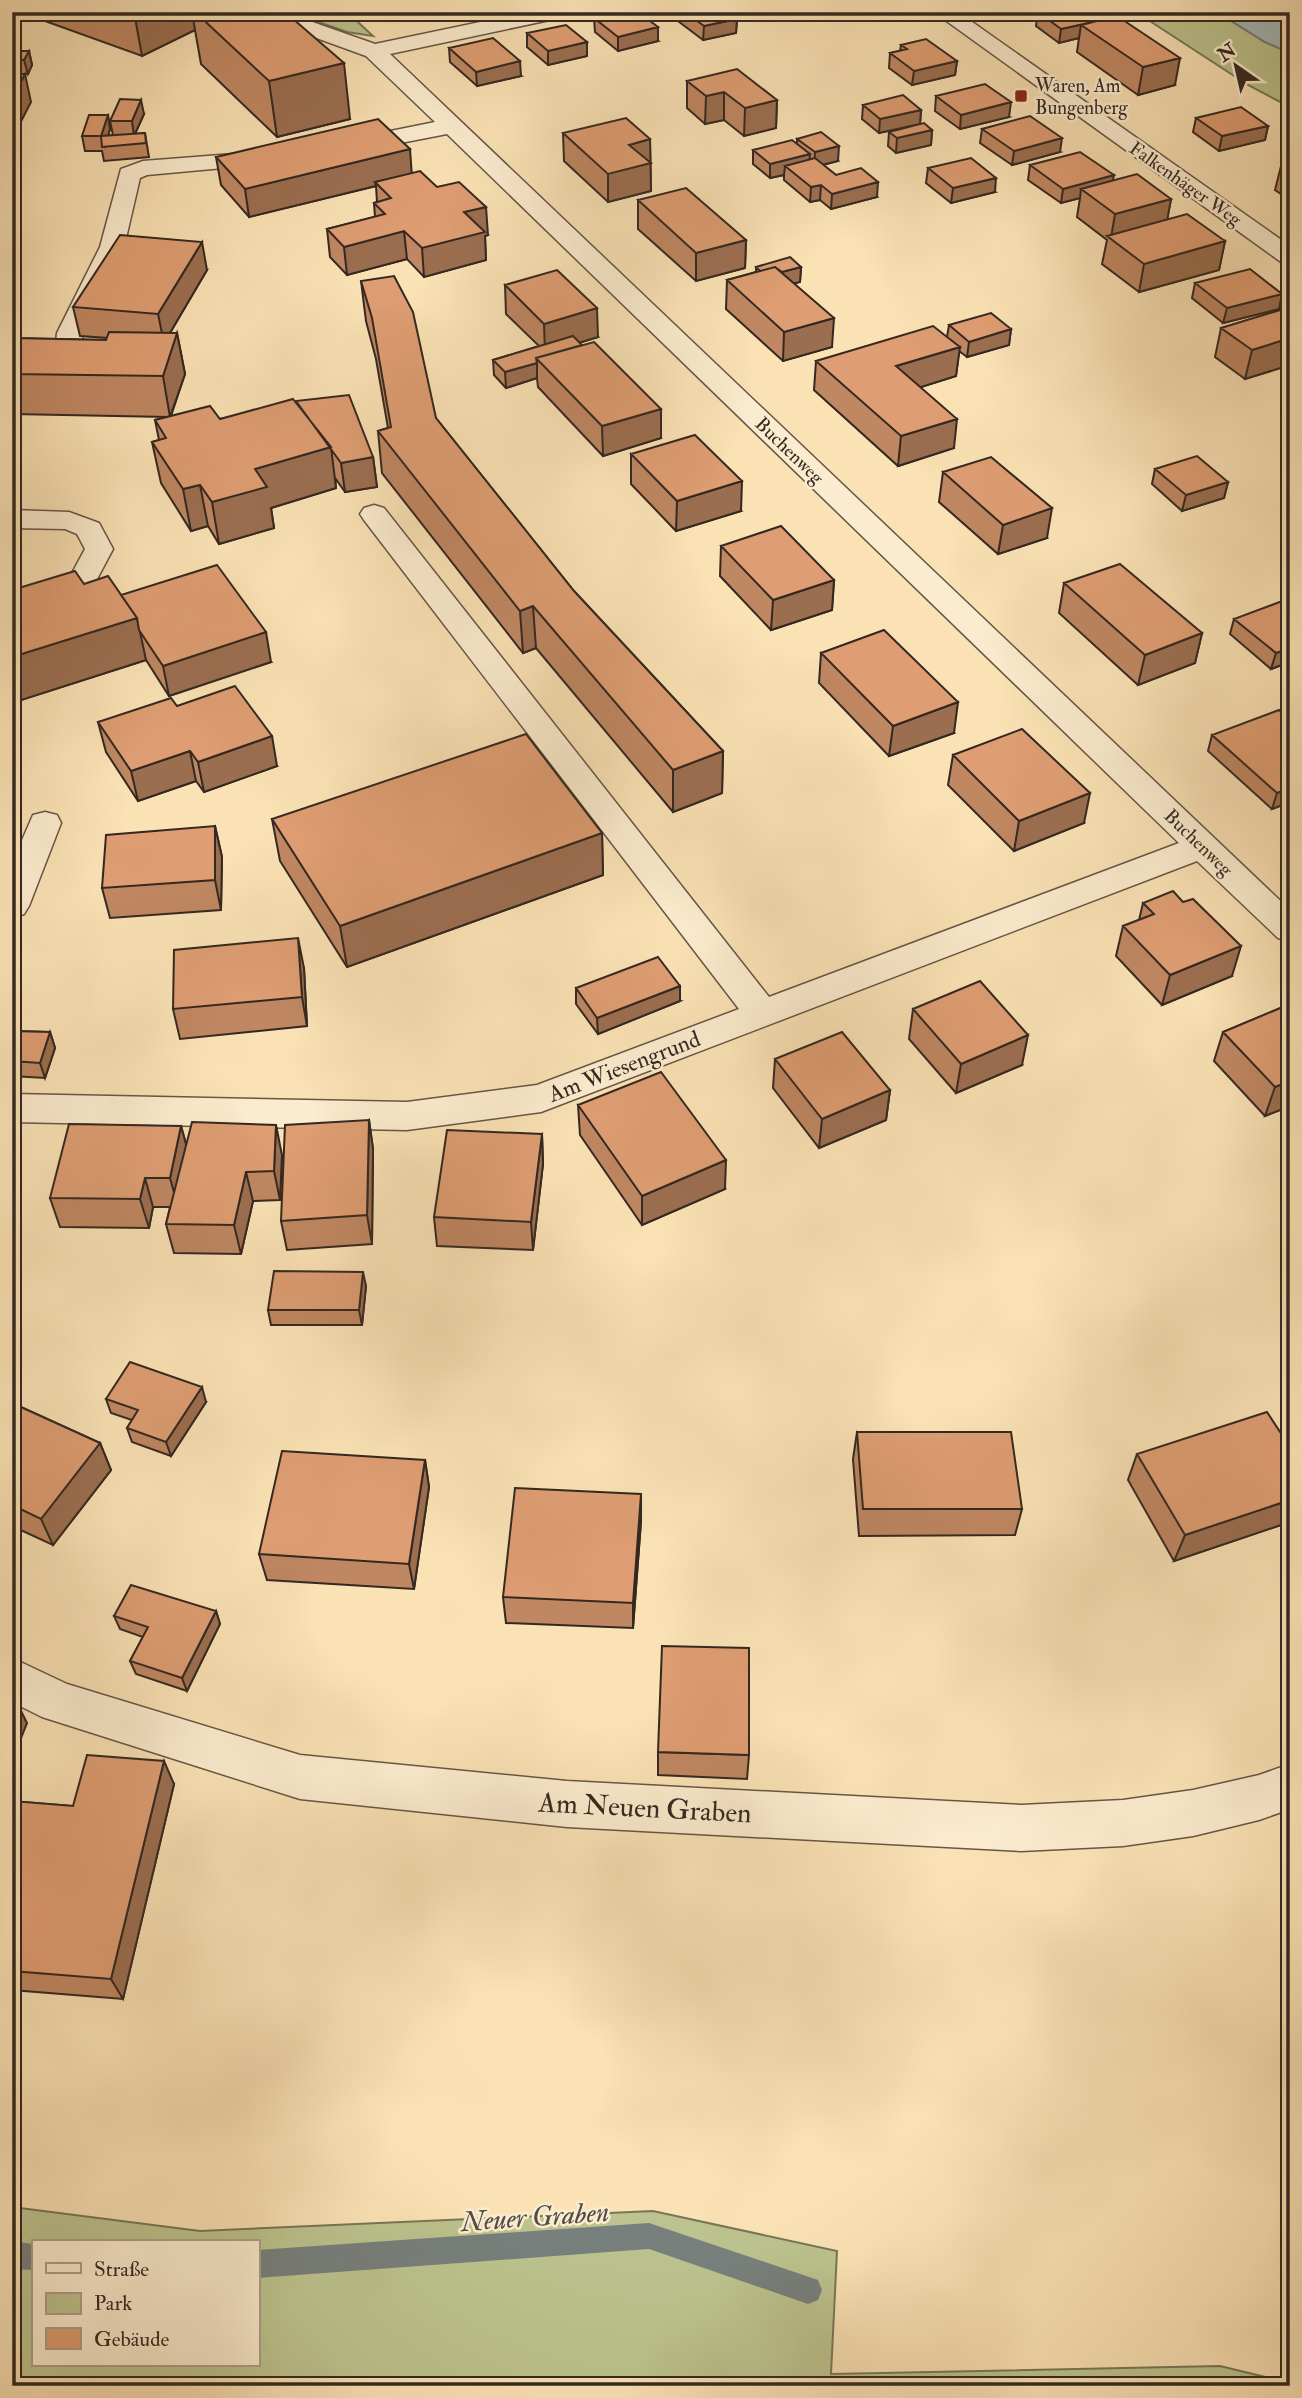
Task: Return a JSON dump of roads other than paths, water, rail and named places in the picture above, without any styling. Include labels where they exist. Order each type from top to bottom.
[{"type":"street","name":"Buchenweg","points":[[263,12],[374,51],[1290,930]]},
{"type":"street","points":[[374,51],[558,12]]},
{"type":"street","name":"Falkenhäger Weg","points":[[944,12],[1290,257]]},
{"type":"street","points":[[327,151],[451,125]]},
{"type":"street","points":[[66,370],[70,333],[112,247],[129,174],[143,168],[300,156]]},
{"type":"street","points":[[374,514],[762,1013]]},
{"type":"street","points":[[12,519],[69,521],[89,529],[99,549],[86,575]]},
{"type":"street","points":[[12,906],[45,824]]},
{"type":"street","name":"Am Wiesengrund","points":[[12,1108],[407,1116],[541,1098],[1203,846]]},
{"type":"street","name":"Am Neuen Graben","points":[[12,1679],[58,1702],[300,1777],[567,1804],[1021,1828],[1080,1827],[1220,1808],[1290,1786]]},
{"type":"waterway","name":"Neuer Graben","points":[[259,2264],[649,2236],[808,2290]]},
{"type":"waterway","name":"Neuer Graben","points":[[12,2255],[32,2257]]},
{"type":"place","name":"Waren, Am Bungenberg","points":[[1021,96]]}]
